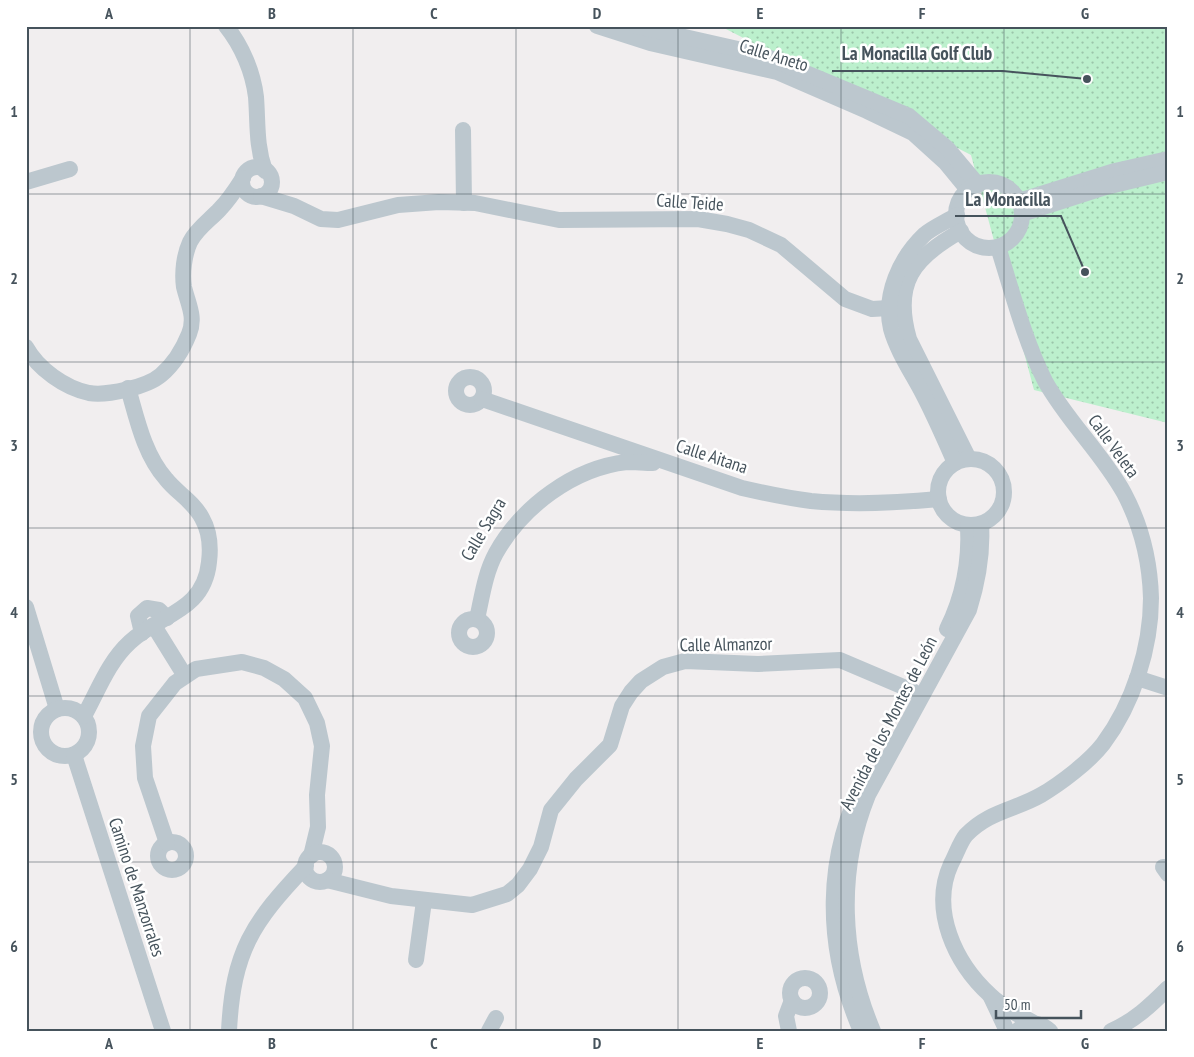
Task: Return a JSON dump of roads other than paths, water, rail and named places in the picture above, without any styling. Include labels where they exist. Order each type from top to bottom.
[{"type":"street","name":"Calle Teide","points":[[226,26],[236,38],[249,67],[256,96],[256,128],[260,157],[268,176],[294,206]]},
{"type":"street","name":"Calle Aneto","points":[[597,26],[650,42],[777,72],[913,133],[973,188]]},
{"type":"street","name":"Calle Aneto","points":[[636,26],[760,54],[909,116],[947,148],[973,188]]},
{"type":"street","name":"Calle Teide","points":[[245,175],[256,128]]},
{"type":"street","points":[[463,130],[464,202]]},
{"type":"street","points":[[1021,207],[1115,171],[1168,159]]},
{"type":"street","points":[[26,347],[43,369],[90,393],[145,385],[161,375],[178,356],[190,332],[193,314],[184,286],[184,266],[190,242],[205,222],[221,209],[245,175],[256,168],[268,176],[269,191],[259,197],[221,209]]},
{"type":"street","points":[[26,182],[70,169]]},
{"type":"street","points":[[1021,207],[1168,172]]},
{"type":"street","points":[[245,175],[245,192],[259,197]]},
{"type":"street","points":[[997,184],[1014,193],[1021,207],[1021,225],[1016,235],[998,247],[976,246],[967,240],[959,223],[962,197],[973,188],[997,184]]},
{"type":"street","name":"Calle Teide","points":[[259,197],[294,206],[321,219],[338,220],[398,205],[464,202],[559,220],[698,219],[727,224],[749,230],[781,245],[845,299],[872,309],[889,308]]},
{"type":"street","points":[[959,223],[926,234],[909,252],[899,271],[889,308],[891,329],[898,347],[938,423],[962,461]]},
{"type":"street","points":[[959,223],[921,258],[906,286],[903,305],[904,323],[908,339],[962,461]]},
{"type":"street","name":"Calle Veleta","points":[[998,247],[1034,358],[1046,382],[1060,406],[1124,493],[1140,529],[1148,560],[1151,598],[1149,628],[1137,678],[1125,708],[1102,745],[1066,778],[1039,796],[985,819],[965,836],[946,876],[943,898],[945,927],[972,977],[992,997],[1034,1023],[1051,1030]]},
{"type":"street","points":[[84,716],[111,665],[130,642],[185,608],[198,595],[208,572],[210,537],[202,518],[192,503],[165,479],[152,459],[140,431],[128,388]]},
{"type":"street","name":"Calle Aitana","points":[[483,396],[612,451],[638,449],[732,479],[808,493],[939,494]]},
{"type":"street","name":"Calle Aitana","points":[[638,449],[671,464],[742,488],[812,501],[898,502],[939,494]]},
{"type":"street","name":"Calle Sagra","points":[[474,619],[485,580],[496,554],[513,528],[530,508],[558,488],[598,469],[612,451],[627,462],[671,464]]},
{"type":"street","points":[[962,461],[989,464],[997,472],[1003,486],[1003,502],[998,511],[974,524],[949,517],[939,494],[944,474],[962,461]]},
{"type":"street","name":"Avenida de los Montes de León","points":[[861,1031],[845,992],[838,958],[834,901],[836,858],[846,819],[856,795],[956,610],[966,579],[974,524]]},
{"type":"street","name":"Avenida de los Montes de León","points":[[873,1031],[858,992],[850,959],[847,901],[849,858],[859,819],[868,795],[969,610],[982,550],[974,524]]},
{"type":"street","points":[[26,607],[57,709]]},
{"type":"street","points":[[154,626],[185,676]]},
{"type":"street","name":"Calle Almanzor","points":[[308,861],[320,853],[327,871],[373,893],[424,901],[472,905],[507,894],[518,885],[541,847],[551,810],[576,779],[610,744],[622,706],[631,692],[641,681],[663,667],[685,661],[758,664],[840,660],[913,691]]},
{"type":"street","points":[[168,842],[145,778],[143,746],[149,716],[174,682],[196,669],[242,662],[264,668],[277,675],[305,698],[317,723],[322,746],[317,795],[318,828],[327,871]]},
{"type":"street","points":[[1137,678],[1168,688]]},
{"type":"street","points":[[57,709],[72,709],[84,716],[88,723],[89,738],[86,746],[74,756],[58,756],[51,753],[42,741],[41,733],[45,719],[57,709]]},
{"type":"street","name":"Camino de Manzorrales","points":[[74,756],[163,1031]]},
{"type":"street","points":[[318,828],[308,861],[308,876],[327,871]]},
{"type":"street","points":[[230,1031],[237,965],[255,927],[276,898],[308,861]]},
{"type":"street","points":[[276,898],[327,871]]},
{"type":"street","points":[[416,960],[424,901]]},
{"type":"street","points":[[1111,1031],[1128,1023],[1144,1012],[1168,988]]},
{"type":"street","name":"Calle Veleta","points":[[992,997],[1007,1031]]},
{"type":"street","points":[[789,1031],[786,1016],[792,1000]]},
{"type":"street","points":[[1017,1031],[1022,1026],[1034,1023]]},
{"type":"place","name":"La Monacilla Golf Club","points":[[1087,79]]},
{"type":"place","name":"La Monacilla","points":[[1085,272]]}]
